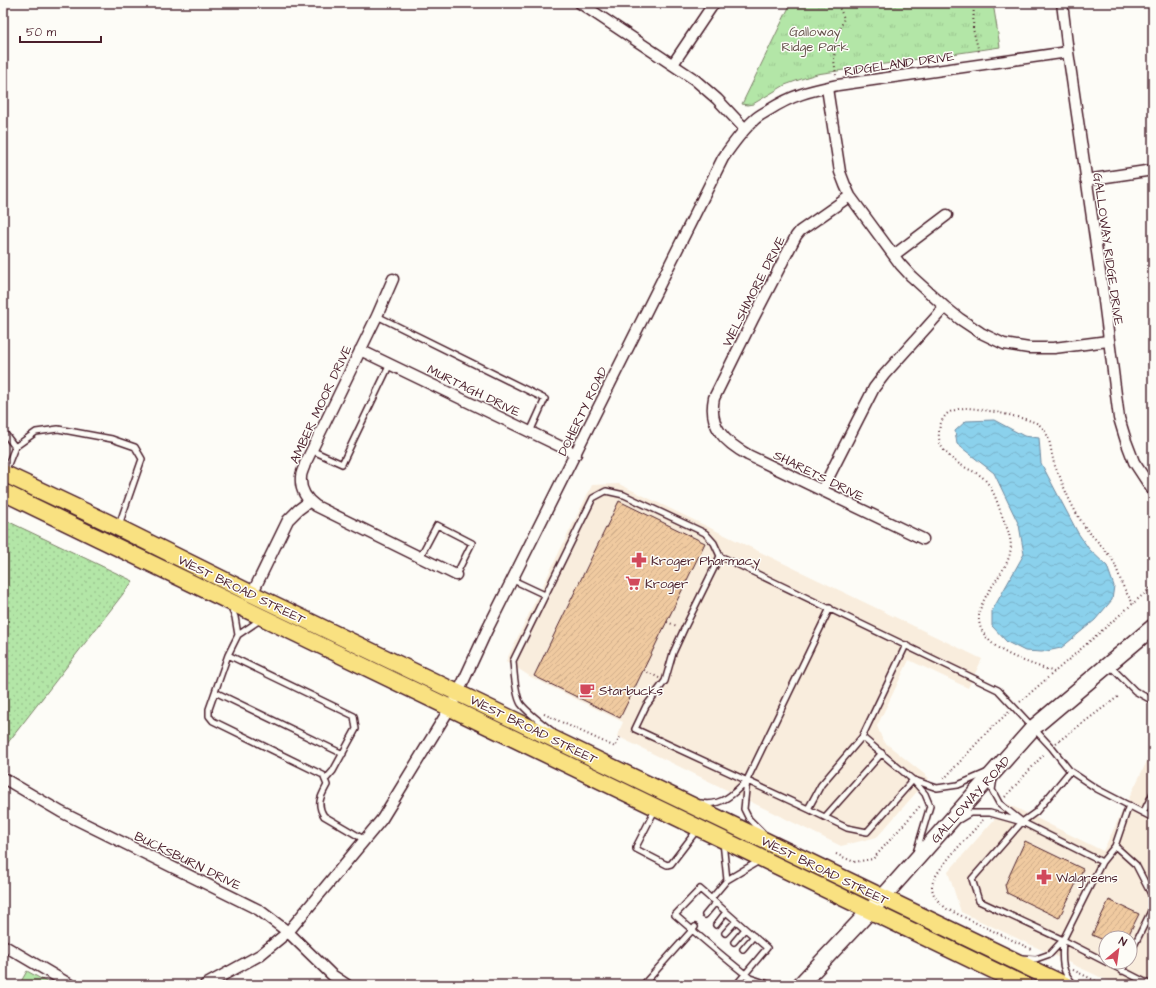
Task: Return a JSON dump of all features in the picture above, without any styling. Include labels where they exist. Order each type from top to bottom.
[{"type":"main road","name":"WEST BROAD STREET","points":[[4,474],[680,800],[821,865],[882,898],[1065,985]]},
{"type":"main road","name":"WEST BROAD STREET","points":[[3,492],[1024,985]]},
{"type":"street","points":[[580,3],[694,79],[717,99],[745,129]]},
{"type":"street","points":[[673,64],[714,3]]},
{"type":"street","name":"GALLOWAY RIDGE DRIVE","points":[[1062,3],[1119,418],[1134,462],[1153,491]]},
{"type":"street","name":"RIDGELAND DRIVE","points":[[745,129],[755,119],[783,102],[796,95],[810,91],[838,85],[1068,52]]},
{"type":"street","points":[[827,88],[840,172],[850,196],[911,276],[945,307],[981,333],[1004,344],[1029,348],[1054,348],[1108,341]]},
{"type":"street","name":"DOHERTY ROAD","points":[[205,985],[260,955],[288,932],[382,819],[458,693],[487,630],[723,158],[745,129]]},
{"type":"street","points":[[1086,180],[1153,170]]},
{"type":"street","name":"WELSHMORE DRIVE","points":[[715,421],[713,404],[714,398],[792,241],[800,231],[850,196]]},
{"type":"street","points":[[894,255],[947,215]]},
{"type":"street","name":"AMBER MOOR DRIVE","points":[[310,501],[304,492],[301,477],[305,464],[394,279]]},
{"type":"street","points":[[822,490],[874,388],[945,307]]},
{"type":"street","name":"MURTAGH DRIVE","points":[[360,350],[576,454]]},
{"type":"street","name":"SHARETS DRIVE","points":[[715,421],[721,435],[737,449],[923,539]]},
{"type":"street","points":[[252,594],[288,520],[310,501],[316,506],[456,575]]},
{"type":"street","name":"GALLOWAY ROAD","points":[[800,985],[882,898],[1033,728],[1153,627]]},
{"type":"street","name":"BUCKSBURN DRIVE","points":[[3,778],[61,812],[259,910],[288,932],[332,975],[347,985]]},
{"type":"street","points":[[3,945],[71,985]]},
{"type":"lane","points":[[377,316],[545,399],[530,432]]},
{"type":"lane","points":[[311,450],[342,464],[390,364]]},
{"type":"lane","points":[[4,474],[15,447],[36,432],[58,429],[112,439],[135,448],[142,459],[118,528]]},
{"type":"lane","points":[[3,434],[6,435],[15,447]]},
{"type":"lane","points":[[588,755],[541,723],[521,703],[516,689],[513,661],[593,498],[606,491],[624,495],[705,534],[714,543],[720,556],[998,690],[1051,747],[1070,771],[1097,789],[1153,818]]},
{"type":"lane","points":[[420,557],[437,525],[472,543],[456,575]]},
{"type":"lane","points":[[720,556],[673,653],[665,681],[646,706],[635,729],[847,828],[867,832],[913,780]]},
{"type":"lane","points":[[513,580],[545,595]]},
{"type":"lane","points":[[227,600],[235,617],[238,635]]},
{"type":"lane","points":[[680,800],[706,804],[727,799],[747,780],[830,608]]},
{"type":"lane","points":[[264,618],[238,635],[228,655],[209,709],[209,716],[213,721],[323,775],[327,785],[320,797],[320,810],[324,816],[365,840]]},
{"type":"lane","points":[[808,809],[821,785],[862,737],[906,645]]},
{"type":"lane","points":[[228,655],[354,716],[356,729],[333,771],[325,780]]},
{"type":"lane","points":[[1109,664],[1135,691],[1153,701]]},
{"type":"lane","points":[[215,692],[343,754]]},
{"type":"lane","points":[[862,737],[913,780],[925,794],[930,806],[913,863]]},
{"type":"lane","points":[[825,817],[882,753]]},
{"type":"lane","points":[[913,780],[937,788],[958,785],[996,769]]},
{"type":"lane","points":[[996,769],[992,790],[999,803],[1022,822]]},
{"type":"lane","points":[[1070,771],[1036,812],[1022,822],[972,879],[980,901],[1063,940],[1151,985]]},
{"type":"lane","points":[[747,780],[744,809],[748,819],[761,832],[768,835]]},
{"type":"lane","points":[[1144,813],[1153,793]]},
{"type":"lane","points":[[1005,957],[1036,959],[1050,954],[1063,940],[1102,862],[1115,846],[1129,805]]},
{"type":"lane","points":[[656,807],[636,846],[636,849],[667,865],[671,864],[699,828]]},
{"type":"lane","points":[[942,829],[970,813],[990,813],[1022,822],[1102,862]]},
{"type":"lane","points":[[722,839],[727,880]]},
{"type":"lane","points":[[1115,846],[1136,865],[1153,898]]},
{"type":"lane","points":[[705,915],[727,880],[762,859]]},
{"type":"lane","points":[[736,985],[745,974],[767,948],[700,889],[675,915],[714,946],[745,974],[750,978],[771,985]]},
{"type":"lane","points":[[1138,938],[1153,907]]},
{"type":"lane","points":[[716,924],[726,912]]},
{"type":"lane","points":[[725,933],[736,921]]},
{"type":"lane","points":[[643,985],[693,929]]},
{"type":"lane","points":[[734,942],[745,929]]},
{"type":"lane","points":[[743,949],[754,936]]},
{"type":"lane","points":[[1063,940],[1062,959],[1065,974],[1075,985]]},
{"type":"lane","points":[[750,978],[752,985]]},
{"type":"path","points":[[836,3],[844,18],[835,44],[834,60],[838,85]]},
{"type":"path","points":[[974,3],[973,29],[979,52]]},
{"type":"path","points":[[1054,672],[1004,652],[984,634],[980,625],[979,613],[983,601],[1006,563],[1010,553],[1011,544],[992,489],[979,474],[966,468],[950,457],[942,447],[939,436],[940,429],[947,414],[954,410],[966,408],[1028,420],[1039,424],[1050,442],[1053,460],[1060,479],[1079,516],[1087,529],[1112,560],[1133,604]]},
{"type":"path","points":[[937,788],[990,729],[1014,706],[1153,586]]},
{"type":"path","points":[[667,622],[684,629]]},
{"type":"path","points":[[644,670],[665,681]]},
{"type":"path","points":[[999,803],[1051,747],[1119,696]]},
{"type":"path","points":[[542,713],[615,746],[620,737]]},
{"type":"path","points":[[836,854],[854,862],[873,859],[926,799]]},
{"type":"path","points":[[990,813],[936,874],[932,886],[936,899],[947,909],[1044,956]]},
{"type":"path","points":[[1063,965],[1104,985]]},
{"type":"shaded area","points":[[619,484],[982,659],[968,688],[909,660],[877,726],[883,741],[929,778],[877,837],[841,846],[617,736],[623,722],[531,677],[506,661],[592,485]]},
{"type":"shaded area","points":[[1153,749],[1153,985],[1117,985],[961,912],[948,872],[1008,804],[1103,851]]},
{"type":"green space","name":"Galloway Ridge Park","points":[[791,3],[993,3],[1000,47],[817,74],[785,85],[753,104],[742,104]]},
{"type":"green space","points":[[3,519],[133,581],[3,749]]},
{"type":"green space","points":[[27,971],[52,985],[19,985]]},
{"type":"water","points":[[994,420],[1024,436],[1039,438],[1041,463],[1078,533],[1089,549],[1107,566],[1114,586],[1112,600],[1095,620],[1061,648],[1042,652],[1025,651],[1007,642],[992,626],[992,611],[1024,554],[1019,525],[994,473],[957,444],[955,431],[966,421]]},
{"type":"building","name":"Kroger","points":[[619,501],[705,543],[620,718],[534,676]]},
{"type":"building","name":"Walgreens","points":[[1025,841],[1083,869],[1059,918],[1007,893],[1005,885]]},
{"type":"building","points":[[1109,900],[1139,914],[1131,930],[1098,930],[1098,938],[1092,935]]},
{"type":"place","name":"Kroger Pharmacy","points":[[639,560]]},
{"type":"place","name":"Kroger","points":[[633,583]]},
{"type":"place","name":"Starbucks","points":[[587,690]]},
{"type":"place","name":"Walgreens","points":[[1044,877]]}]
